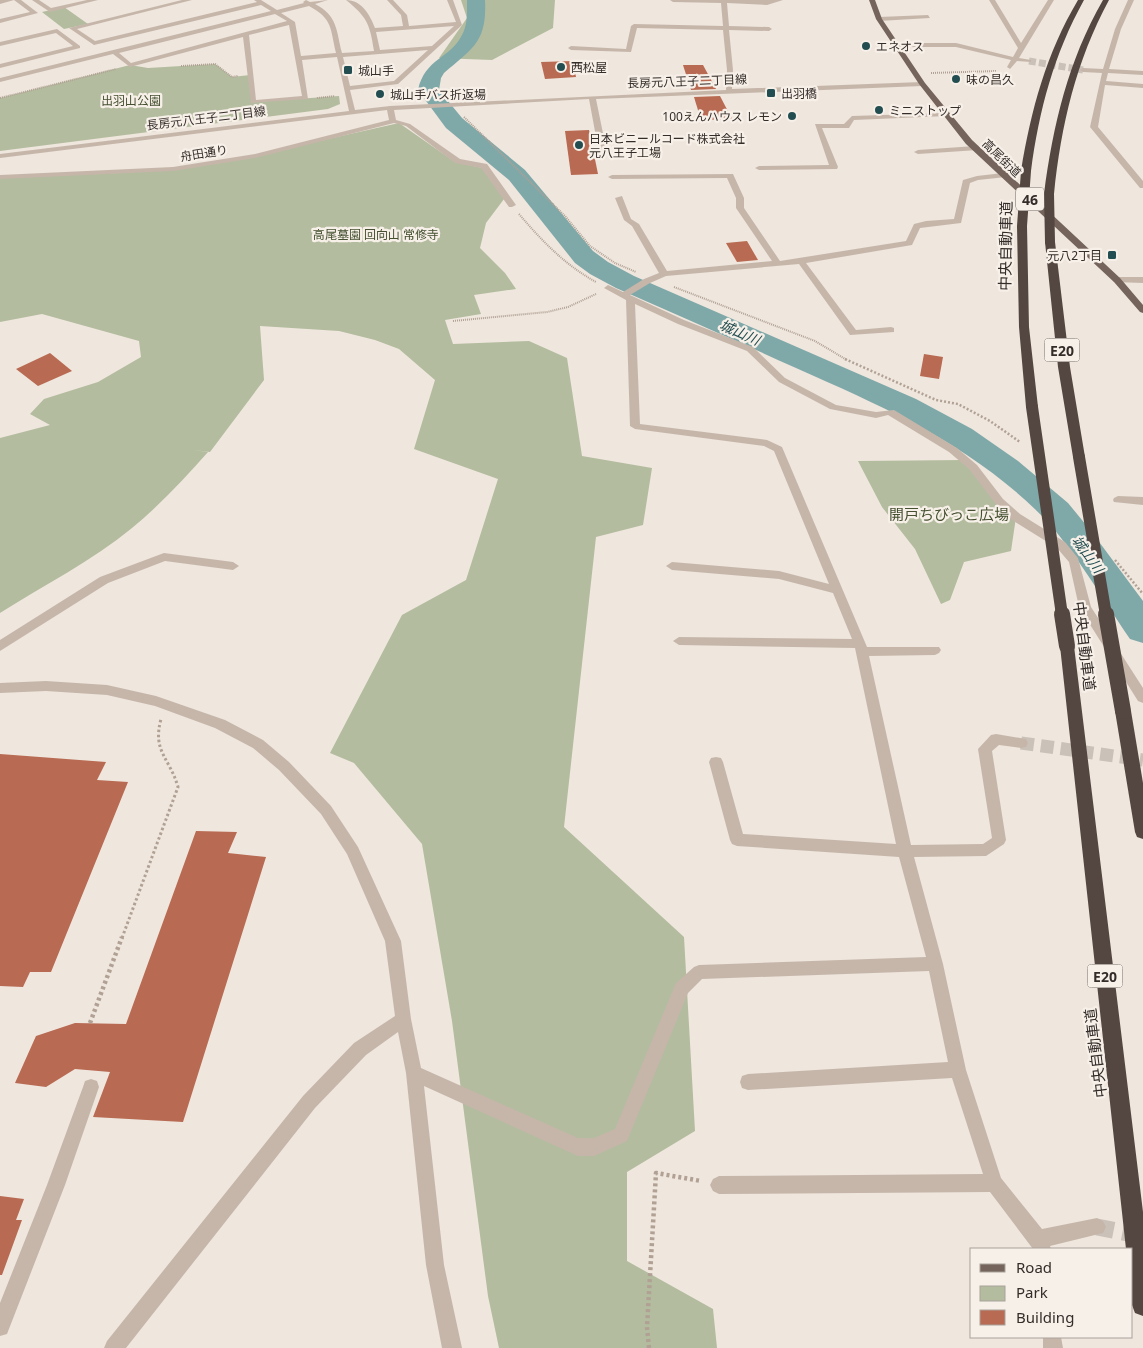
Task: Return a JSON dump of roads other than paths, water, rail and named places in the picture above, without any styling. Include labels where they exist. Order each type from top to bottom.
[{"type":"highway","name":"中央自動車道","points":[[1080,0],[1054,51],[1040,92],[1026,171],[1022,226],[1024,327],[1032,407],[1067,646],[1143,1305]]},
{"type":"highway","name":"中央自動車道","points":[[1106,0],[1095,17],[1074,65],[1058,129],[1049,194],[1050,242],[1064,367],[1143,832]]},
{"type":"main road","name":"高尾街道","points":[[872,0],[878,19],[945,115],[1003,175],[1117,280],[1143,310]]},
{"type":"street","points":[[0,2],[11,0]]},
{"type":"street","points":[[0,21],[35,13],[17,0]]},
{"type":"street","points":[[36,0],[50,10],[95,0]]},
{"type":"street","points":[[189,0],[72,28],[94,43],[259,1],[292,22],[306,98],[253,102],[246,34]]},
{"type":"street","points":[[303,0],[322,11],[331,19],[352,111]]},
{"type":"street","points":[[0,80],[325,0]]},
{"type":"street","points":[[349,0],[364,10],[374,30],[377,52]]},
{"type":"street","points":[[390,0],[404,15],[406,28]]},
{"type":"street","points":[[450,0],[460,24]]},
{"type":"street","points":[[673,0],[724,3],[767,3],[780,0]]},
{"type":"street","points":[[992,0],[1021,48]]},
{"type":"street","points":[[1010,67],[1051,0]]},
{"type":"street","points":[[1131,0],[1122,16],[1102,83],[1094,128],[1143,186]]},
{"type":"street","points":[[724,3],[730,70],[729,91]]},
{"type":"street","points":[[878,19],[928,17]]},
{"type":"street","points":[[114,52],[130,65],[292,22]]},
{"type":"street","points":[[374,30],[460,24]]},
{"type":"street","points":[[346,88],[396,83],[460,24]]},
{"type":"street","points":[[571,48],[629,52],[634,26],[769,29]]},
{"type":"street","points":[[0,44],[57,31],[78,47],[0,66]]},
{"type":"street","points":[[896,45],[949,44],[1029,61]]},
{"type":"street","points":[[300,58],[434,48]]},
{"type":"street","points":[[1083,70],[1143,73]]},
{"type":"street","points":[[1102,83],[1143,86]]},
{"type":"street","name":"長房元八王子二丁目線","points":[[0,156],[352,111],[453,103],[922,84]]},
{"type":"street","points":[[592,97],[604,153]]},
{"type":"street","points":[[390,108],[393,121],[408,125],[425,139],[458,160],[484,166],[512,205]]},
{"type":"street","points":[[759,168],[834,167],[818,126],[846,126],[852,118],[945,115]]},
{"type":"street","name":"舟田通り","points":[[0,177],[173,169],[255,156],[388,124],[393,121]]},
{"type":"street","points":[[918,152],[975,148]]},
{"type":"street","points":[[627,296],[649,280],[664,274],[801,261],[909,243],[917,226],[926,223],[958,220],[966,182],[977,178],[1003,175]]},
{"type":"street","points":[[612,177],[730,176],[740,198],[740,208],[777,263]]},
{"type":"street","points":[[619,198],[628,220],[635,224],[664,274]]},
{"type":"street","points":[[801,261],[854,333],[892,330]]},
{"type":"street","points":[[1117,280],[1143,280]]},
{"type":"street","points":[[608,288],[750,349],[782,380],[833,407],[876,415],[890,412],[953,450],[973,467],[998,501],[1016,517],[1061,544],[1074,562],[1085,607],[1143,698]]},
{"type":"street","points":[[627,296],[635,426],[767,443],[778,449],[838,590],[861,648],[905,852],[934,964],[958,1070],[994,1183],[1040,1244],[1097,1227]]},
{"type":"street","points":[[1118,500],[1143,501]]},
{"type":"street","points":[[0,646],[104,580],[164,557],[233,566]]},
{"type":"street","points":[[672,566],[779,574],[838,590]]},
{"type":"street","points":[[679,641],[935,650]]},
{"type":"street","points":[[0,688],[46,686],[107,690],[156,701],[220,724],[258,744],[284,766],[326,810],[353,851],[393,941],[403,1019],[414,1073],[435,1265],[452,1348]]},
{"type":"street","points":[[716,762],[737,840],[905,852],[986,850],[999,840],[985,748],[996,739],[1021,743]]},
{"type":"street","points":[[414,1073],[578,1147],[594,1147],[621,1134],[682,988],[699,972],[934,964]]},
{"type":"street","points":[[114,1348],[309,1102],[360,1049],[403,1019]]},
{"type":"street","points":[[748,1082],[958,1070]]},
{"type":"street","points":[[0,1327],[56,1185],[91,1087]]},
{"type":"street","points":[[719,1185],[994,1183]]},
{"type":"waterway","name":"城山川","points":[[476,0],[477,20],[472,34],[465,45],[437,69],[431,78],[428,90],[454,123],[517,175],[584,257],[599,268],[625,282],[905,405],[961,436],[1007,468],[1056,511],[1079,539],[1143,629]]},
{"type":"tunnel","points":[[1029,61],[1083,70]]},
{"type":"tunnel","points":[[1021,743],[1143,760]]},
{"type":"tunnel","points":[[1097,1227],[1143,1236]]},
{"type":"place","name":"エネオス","points":[[866,46]]},
{"type":"place","name":"西松屋","points":[[561,67]]},
{"type":"place","name":"城山手","points":[[348,70]]},
{"type":"place","name":"味の昌久","points":[[956,79]]},
{"type":"place","name":"出羽橋","points":[[771,93]]},
{"type":"place","name":"城山手バス折返場","points":[[380,94]]},
{"type":"place","name":"ミニストップ","points":[[879,110]]},
{"type":"place","name":"100えんハウス レモン","points":[[792,116]]},
{"type":"place","name":"日本ビニールコード株式会社 元八王子工場","points":[[579,145]]},
{"type":"place","name":"元八2丁目","points":[[1112,255]]},
{"type":"park label","name":"出羽山公園","points":[[131,100]]},
{"type":"park label","name":"高尾墓園 回向山 常修寺","points":[[376,234]]},
{"type":"park label","name":"開戸ちびっこ広場","points":[[949,514]]}]
